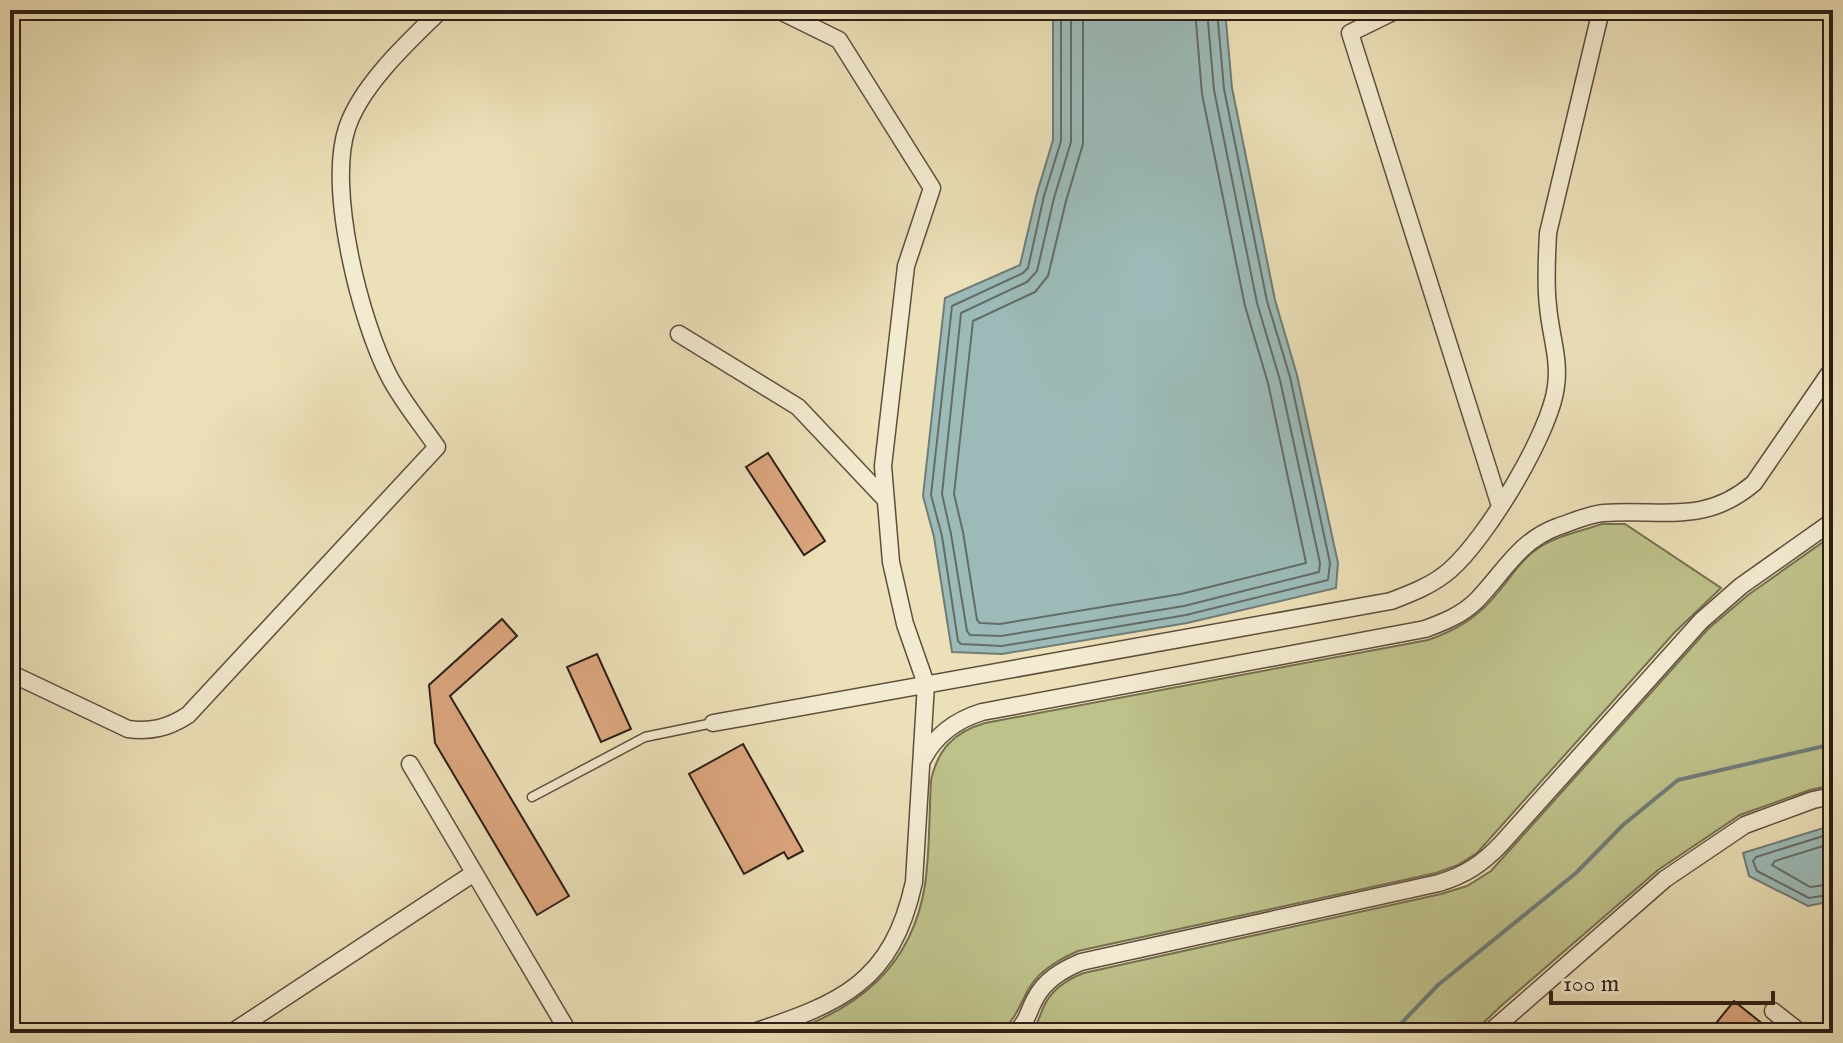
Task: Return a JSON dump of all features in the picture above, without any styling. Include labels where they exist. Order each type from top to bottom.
[{"type":"street","points":[[10,673],[128,729],[143,731],[175,724],[188,715],[437,447],[389,376],[354,282],[341,182],[341,154],[347,127],[359,102],[407,44],[441,10]]},
{"type":"street","points":[[751,1033],[809,1014],[835,1001],[860,984],[880,963],[896,938],[908,911],[914,882],[926,684],[897,593],[884,498],[883,466],[906,266],[932,188],[839,40],[778,10]]},
{"type":"street","points":[[1397,10],[1350,33],[1500,506]]},
{"type":"street","points":[[713,723],[1391,601],[1421,590],[1448,573],[1471,551],[1500,506],[1542,431],[1553,403],[1557,363],[1548,307],[1548,233],[1601,10]]},
{"type":"street","points":[[679,334],[798,407],[884,498]]},
{"type":"street","points":[[921,765],[939,736],[970,716],[1425,629],[1461,614],[1531,539],[1554,528],[1600,513],[1701,512],[1721,506],[1739,497],[1754,483],[1833,368]]},
{"type":"street","points":[[1016,1033],[1029,1018],[1035,999],[1047,983],[1062,970],[1081,962],[1463,876],[1484,862],[1501,844],[1701,621],[1741,586],[1833,521]]},
{"type":"street","points":[[410,764],[569,1033]]},
{"type":"street","points":[[1489,1033],[1665,879],[1745,825],[1813,800],[1833,796]]},
{"type":"street","points":[[231,1033],[474,873]]},
{"type":"street","points":[[1773,1011],[1801,1033]]},
{"type":"lane","points":[[532,797],[645,737],[713,723]]},
{"type":"green space","points":[[1602,524],[1625,524],[1721,588],[1674,633],[1477,853],[1458,865],[1436,873],[1078,951],[1040,974],[1001,1033],[786,1033],[813,1023],[859,997],[895,961],[908,939],[925,885],[931,780],[943,751],[964,731],[985,723],[1428,640],[1449,632],[1476,615],[1521,563],[1544,544]]},
{"type":"green space","points":[[1833,535],[1833,785],[1740,815],[1658,870],[1473,1033],[1031,1033],[1053,992],[1084,973],[1467,886],[1491,871],[1708,629],[1748,595]]},
{"type":"water","points":[[1053,10],[1225,10],[1232,88],[1275,300],[1297,375],[1338,563],[1336,588],[1187,623],[1002,654],[952,652],[934,537],[923,496],[945,298],[1020,265],[1053,140]]},
{"type":"water","points":[[1833,825],[1833,901],[1808,906],[1749,876],[1743,853]]},
{"type":"building","points":[[768,453],[825,541],[804,555],[746,467]]},
{"type":"building","points":[[502,619],[517,636],[450,696],[569,896],[537,915],[435,743],[429,685]]},
{"type":"building","points":[[597,654],[631,729],[601,742],[567,667]]},
{"type":"building","points":[[743,744],[803,851],[788,859],[784,852],[744,874],[689,774]]},
{"type":"building","points":[[1734,1001],[1774,1033],[1708,1033]]},
{"type":"waterway","points":[[1392,1033],[1438,985],[1576,873],[1623,825],[1678,780],[1833,744]]}]
